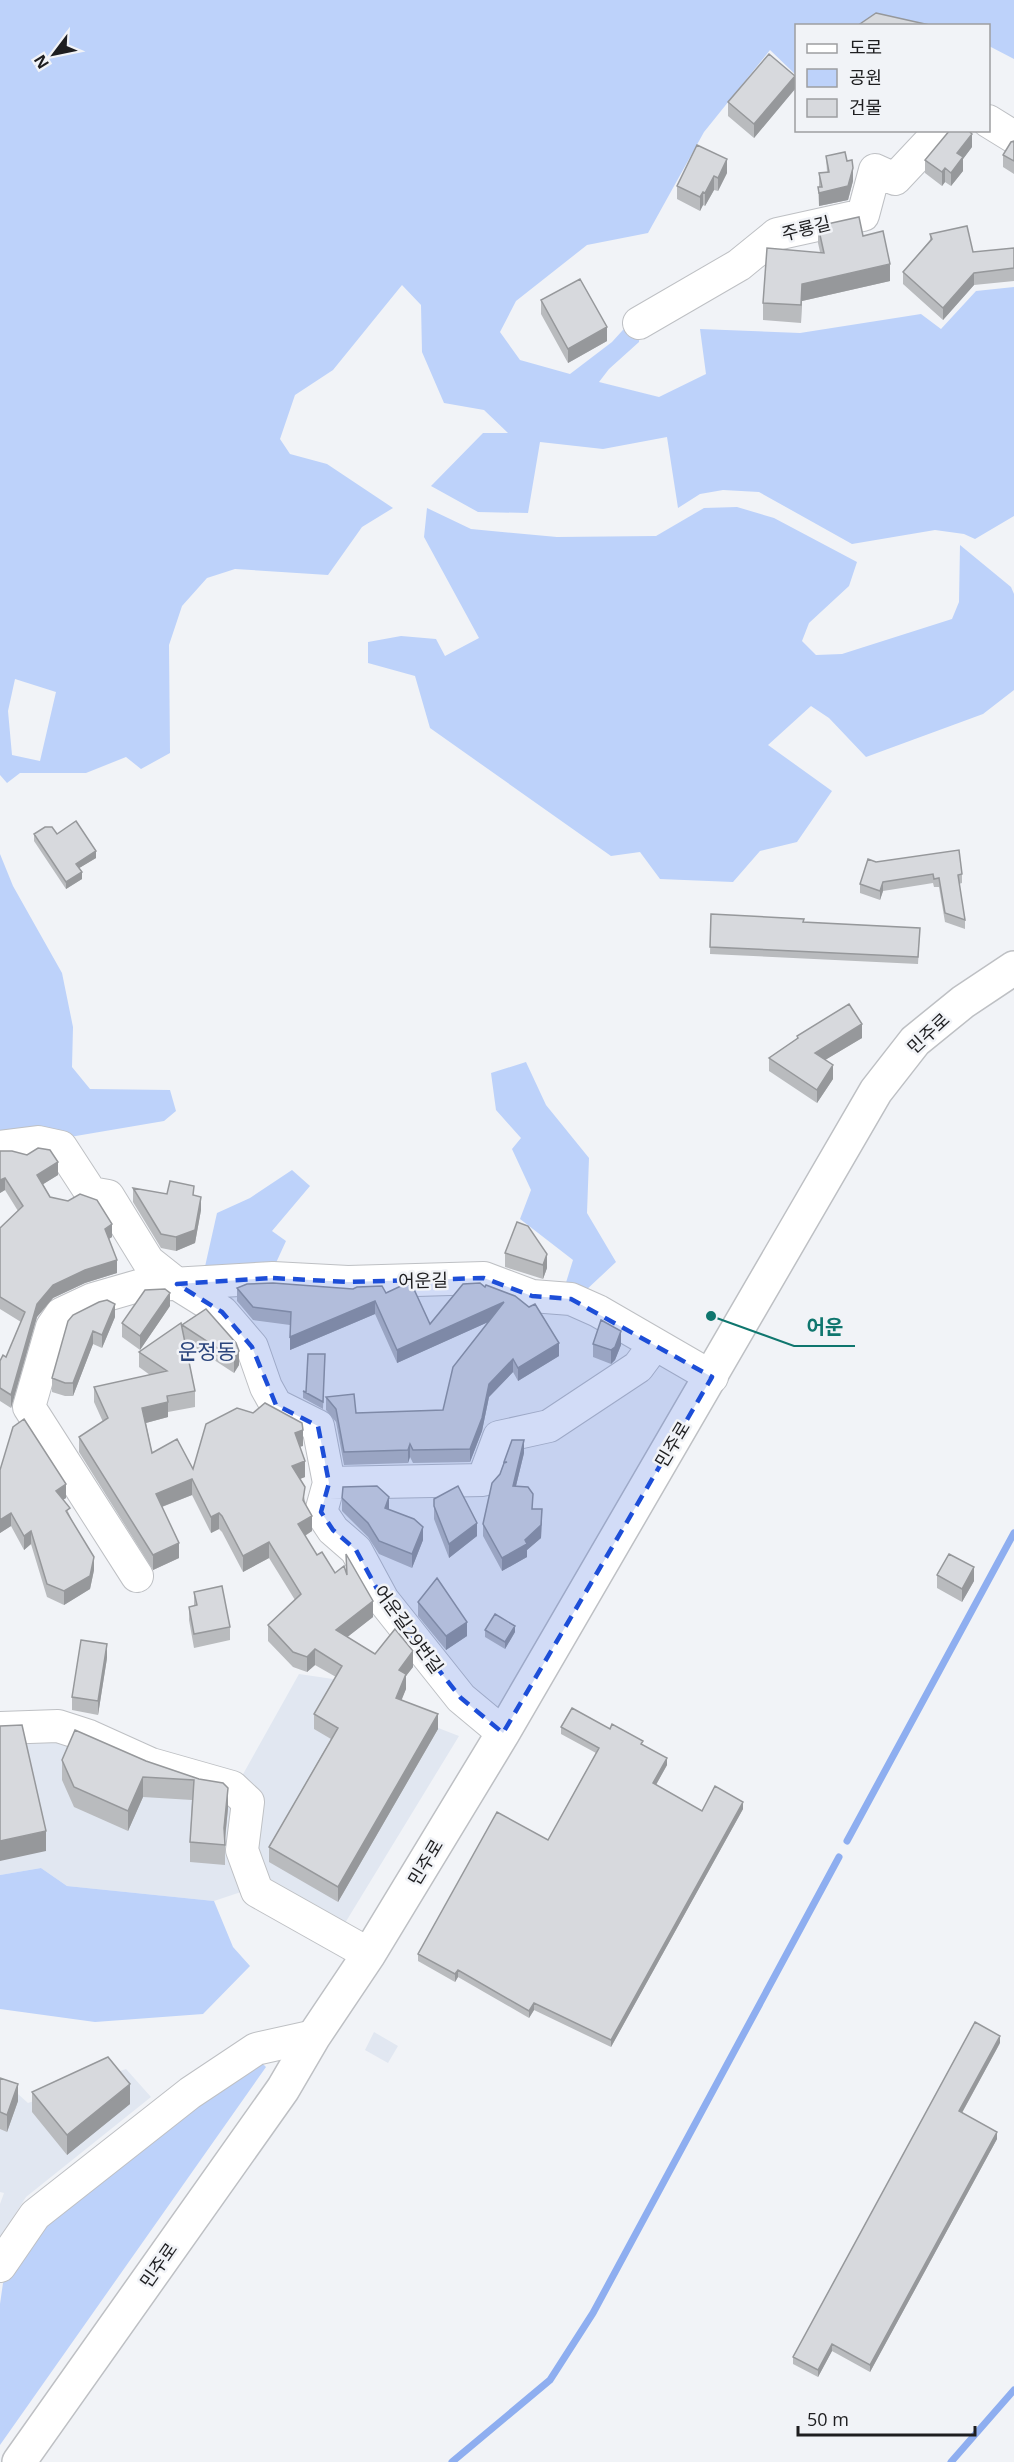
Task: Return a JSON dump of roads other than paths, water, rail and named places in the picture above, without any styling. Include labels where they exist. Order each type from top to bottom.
[{"type":"main road","name":"민주로","points":[[19,2462],[283,2089],[314,2036],[369,1954],[503,1733],[712,1377],[876,1091],[915,1041],[963,1002],[1014,968]]},
{"type":"street","points":[[990,122],[1014,137]]},
{"type":"street","name":"주룡길","points":[[639,323],[739,265],[777,234],[863,214],[875,170],[895,179],[939,132]]},
{"type":"street","points":[[0,1147],[38,1142],[61,1147],[91,1193],[108,1196],[148,1261],[177,1284]]},
{"type":"street","name":"어운길","points":[[137,1576],[29,1407],[52,1327],[61,1314],[93,1299],[138,1287],[273,1278],[348,1282],[484,1278],[532,1296],[571,1299],[598,1311],[712,1377]]},
{"type":"street","name":"어운길29번길","points":[[177,1284],[222,1312],[252,1347],[266,1387],[276,1405],[318,1426],[329,1483],[321,1512],[333,1530],[356,1550],[383,1600],[461,1698],[503,1733]]},
{"type":"street","points":[[329,1483],[483,1480],[499,1437],[549,1426],[638,1367],[655,1344]]},
{"type":"street","points":[[0,1728],[58,1725],[89,1736],[151,1764],[232,1787],[248,1802],[242,1850],[257,1891],[369,1954]]},
{"type":"street","points":[[0,2266],[36,2215],[190,2093],[256,2049],[314,2036]]},
{"type":"waterway","points":[[847,1841],[1014,1533]]},
{"type":"waterway","points":[[452,2462],[550,2380],[593,2313],[839,1857]]},
{"type":"waterway","points":[[951,2462],[1014,2390]]},
{"type":"place","name":"어운","points":[[711,1316]]},
{"type":"district","name":"운정동","points":[[207,1351]]}]
